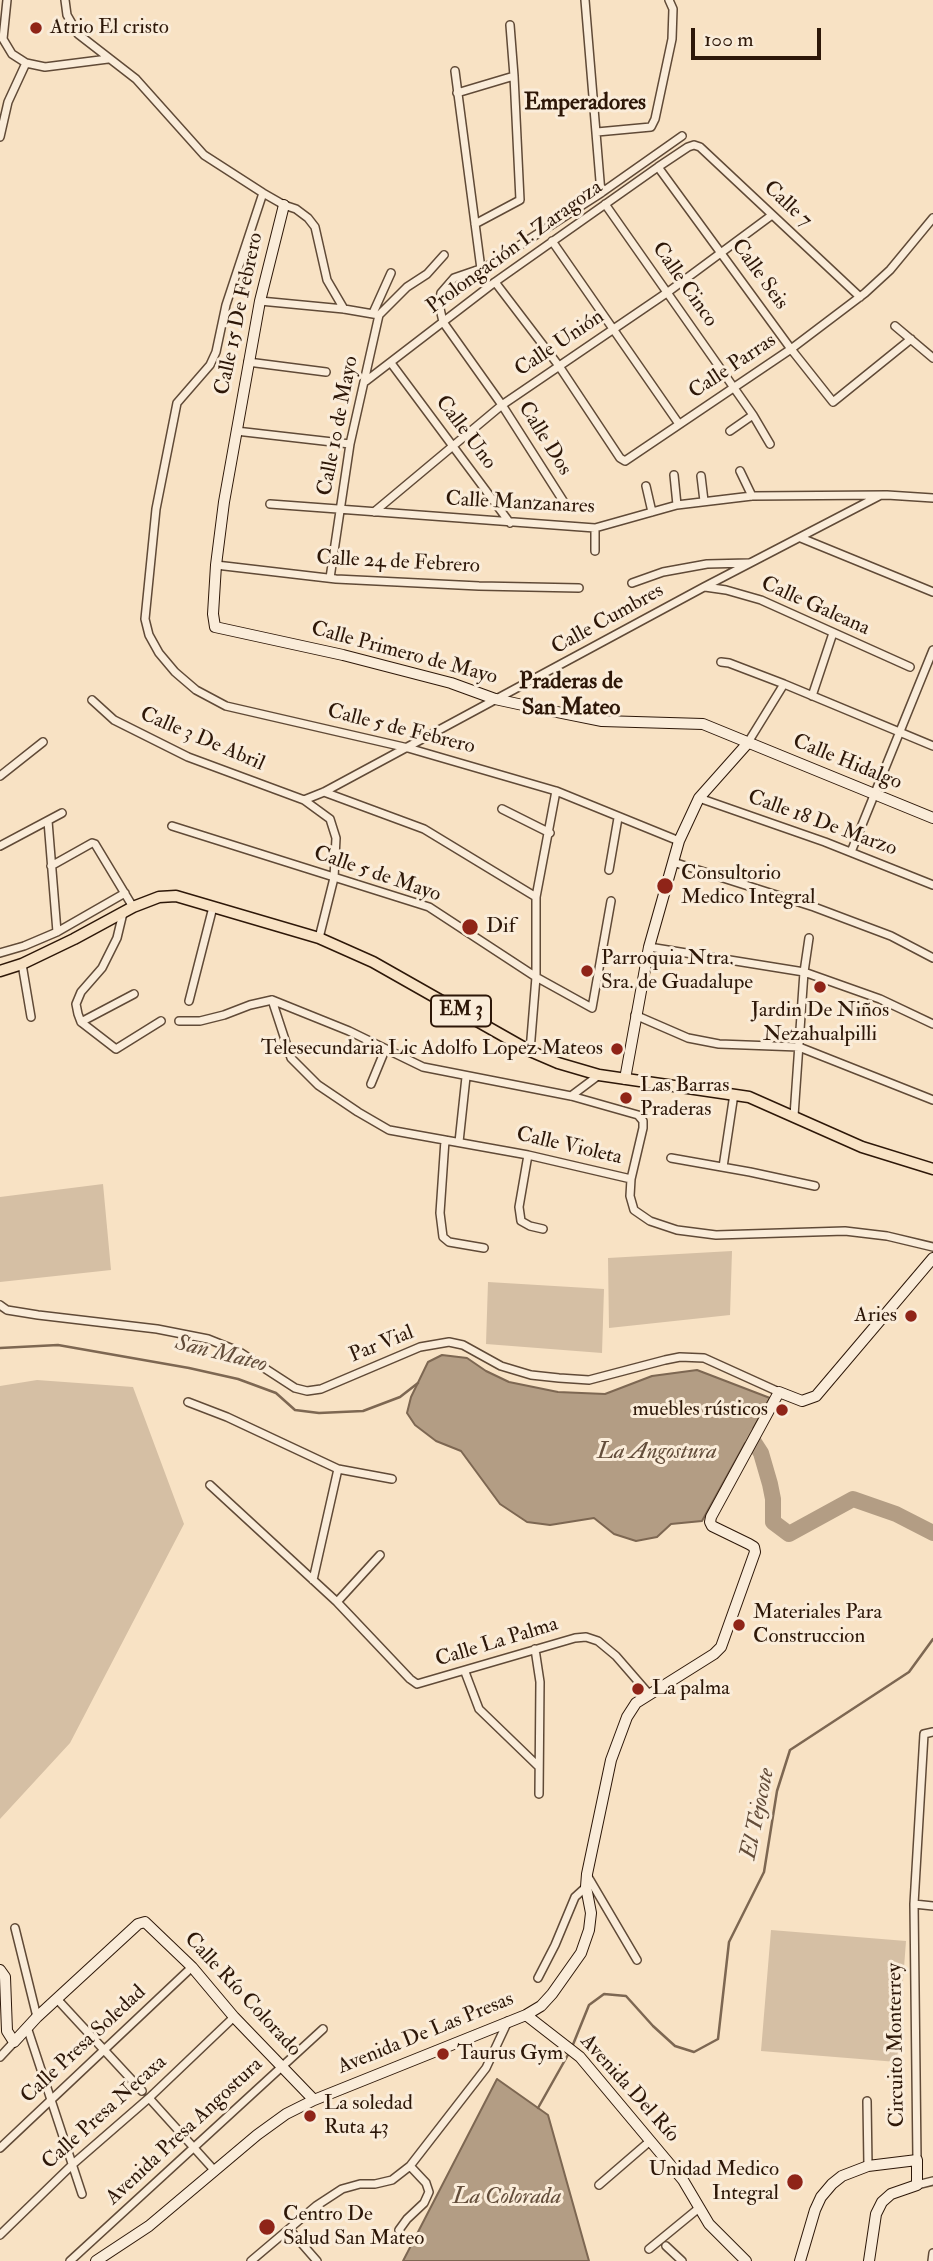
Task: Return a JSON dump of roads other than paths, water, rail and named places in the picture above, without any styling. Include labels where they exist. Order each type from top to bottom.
[{"type":"main road","name":"EM 3","points":[[0,971],[22,964],[128,910],[159,897],[176,896],[319,938],[373,962],[530,1051],[558,1063],[598,1075],[734,1094],[764,1102],[862,1147],[933,1168]]},
{"type":"street","points":[[7,0],[4,40],[12,54],[26,63],[46,67],[108,59]]},
{"type":"street","points":[[65,0],[67,15],[78,34],[136,79],[204,155],[263,193],[296,209],[315,227],[327,280],[344,309]]},
{"type":"street","points":[[585,0],[601,193]]},
{"type":"street","points":[[597,132],[651,127],[672,39],[673,9],[669,0]]},
{"type":"street","points":[[475,224],[520,200],[510,25]]},
{"type":"street","points":[[0,137],[8,102],[26,63]]},
{"type":"street","points":[[455,71],[481,269]]},
{"type":"street","points":[[457,93],[514,76]]},
{"type":"street","points":[[443,322],[439,304],[446,285],[454,278],[481,269],[601,193],[682,136]]},
{"type":"street","name":"Prolongación I. Zaragoza","points":[[366,382],[495,282],[688,147]]},
{"type":"street","name":"Calle 7","points":[[688,147],[700,147],[860,296]]},
{"type":"street","name":"Calle Seis","points":[[658,167],[833,402],[911,339]]},
{"type":"street","name":"Calle 5 de Febrero","points":[[263,193],[226,305],[211,365],[177,403],[156,509],[145,620],[149,635],[159,653],[175,672],[196,690],[226,706],[408,748],[556,791],[680,841]]},
{"type":"street","name":"Calle Cinco","points":[[605,204],[753,415],[770,444]]},
{"type":"street","name":"Calle 15 De Febrero","points":[[215,627],[213,614],[216,565],[224,502],[260,301],[284,205]]},
{"type":"street","name":"Calle Unión","points":[[374,512],[502,404],[668,292],[772,215]]},
{"type":"street","name":"Calle Parras","points":[[559,366],[625,461],[791,349],[860,296],[890,270],[933,218]]},
{"type":"street","points":[[552,241],[679,424]]},
{"type":"street","name":"Prolongación I. Zaragoza","points":[[376,314],[407,287],[427,274],[444,255]]},
{"type":"street","name":"Calle 10 de Mayo","points":[[330,578],[350,444],[366,382],[376,314],[391,273]]},
{"type":"street","points":[[495,282],[559,366]]},
{"type":"street","points":[[260,301],[376,314]]},
{"type":"street","name":"Calle Dos","points":[[443,322],[502,404],[566,507]]},
{"type":"street","points":[[895,326],[933,358]]},
{"type":"street","points":[[248,362],[326,372]]},
{"type":"street","name":"Calle Uno","points":[[391,363],[510,523]]},
{"type":"street","points":[[730,431],[753,415]]},
{"type":"street","points":[[236,431],[350,444]]},
{"type":"street","points":[[740,471],[752,496]]},
{"type":"street","points":[[674,475],[677,505]]},
{"type":"street","points":[[701,476],[704,501]]},
{"type":"street","points":[[646,486],[652,512]]},
{"type":"street","name":"Calle Manzanares","points":[[270,504],[595,528],[677,505],[752,496],[880,495],[933,498]]},
{"type":"street","name":"Calle Cumbres","points":[[304,800],[408,748],[880,495]]},
{"type":"street","points":[[595,528],[595,551]]},
{"type":"street","points":[[801,538],[933,592]]},
{"type":"street","points":[[632,583],[663,572],[707,564],[753,562]]},
{"type":"street","name":"Calle 24 de Febrero","points":[[216,565],[330,578],[579,588]]},
{"type":"street","name":"Calle Galeana","points":[[704,587],[761,600],[909,667]]},
{"type":"street","name":"Calle Primero de Mayo","points":[[215,627],[343,655],[451,683],[495,699],[602,721],[703,724],[747,744]]},
{"type":"street","points":[[812,696],[833,633]]},
{"type":"street","points":[[851,852],[933,650]]},
{"type":"street","points":[[721,662],[784,684],[933,746]]},
{"type":"street","points":[[924,671],[933,676]]},
{"type":"street","points":[[625,1079],[649,947],[680,841],[699,798],[747,744],[784,684]]},
{"type":"street","name":"Calle 3 De Abril","points":[[92,701],[114,720],[188,757],[304,800]]},
{"type":"street","points":[[0,776],[43,742]]},
{"type":"street","name":"Calle Hidalgo","points":[[747,744],[933,818]]},
{"type":"street","points":[[530,1051],[536,977],[536,897],[556,791]]},
{"type":"street","points":[[324,792],[424,829],[536,897]]},
{"type":"street","name":"Calle 18 De Marzo","points":[[699,798],[851,852],[933,885]]},
{"type":"street","points":[[304,800],[330,819],[334,828],[334,878],[319,938]]},
{"type":"street","points":[[502,809],[550,832]]},
{"type":"street","points":[[0,846],[62,813]]},
{"type":"street","points":[[609,870],[618,818]]},
{"type":"street","points":[[48,821],[57,932]]},
{"type":"street","name":"Calle 5 de Mayo","points":[[172,827],[429,907],[536,977],[592,1008],[611,901]]},
{"type":"street","points":[[51,866],[92,843],[95,844],[125,894],[128,910],[117,939],[102,968],[81,992],[76,1004],[81,1021],[116,1049],[161,1021]]},
{"type":"street","points":[[673,862],[827,911],[891,936],[933,958]]},
{"type":"street","points":[[0,953],[57,932],[125,894]]},
{"type":"street","points":[[189,1002],[213,907]]},
{"type":"street","points":[[794,1116],[804,972],[809,938]]},
{"type":"street","points":[[649,947],[804,972],[880,999],[933,1024]]},
{"type":"street","points":[[22,964],[31,1017]]},
{"type":"street","points":[[81,1021],[134,993]]},
{"type":"street","points":[[179,1021],[200,1021],[224,1016],[250,1004],[272,1000],[349,1031],[423,1067],[571,1097],[638,1115],[643,1121],[631,1179]]},
{"type":"street","name":"Calle Violeta","points":[[272,1000],[291,1058],[318,1085],[389,1130],[528,1155],[631,1179],[630,1196],[634,1210],[650,1221],[677,1230],[716,1235],[845,1231],[887,1236],[933,1247]]},
{"type":"street","points":[[635,1015],[688,1038],[719,1044],[799,1047],[933,1100]]},
{"type":"street","points":[[371,1084],[385,1050]]},
{"type":"street","points":[[571,1097],[598,1075]]},
{"type":"street","points":[[458,1142],[467,1077]]},
{"type":"street","points":[[723,1167],[734,1094]]},
{"type":"street","points":[[445,1140],[440,1213],[443,1237],[449,1242],[484,1248]]},
{"type":"street","points":[[528,1155],[519,1208],[521,1221],[543,1229]]},
{"type":"street","points":[[671,1158],[815,1186]]},
{"type":"street","points":[[779,1392],[802,1401],[816,1396],[932,1261]]},
{"type":"street","name":"Par Vial","points":[[0,1306],[7,1310],[38,1315],[157,1329],[208,1339],[239,1351],[295,1388],[307,1391],[321,1389],[420,1348],[449,1342],[463,1345],[501,1366],[531,1375],[589,1380],[680,1357],[704,1358],[779,1392]]},
{"type":"street","name":"Avenida De Las Presas","points":[[96,2261],[149,2226],[271,2124],[314,2100],[526,2015],[541,2006],[581,1953],[589,1930],[591,1913],[586,1887],[587,1874],[611,1760],[627,1717],[636,1703],[714,1654],[726,1637],[755,1552],[754,1547],[712,1526],[711,1517],[779,1392]]},
{"type":"street","points":[[188,1402],[227,1417],[338,1469],[392,1479]]},
{"type":"street","points":[[313,1580],[338,1469]]},
{"type":"street","points":[[211,1485],[337,1602],[380,1555]]},
{"type":"street","name":"Calle La Palma","points":[[337,1602],[417,1684],[465,1672],[535,1649],[586,1637],[598,1641],[616,1656],[649,1694]]},
{"type":"street","points":[[535,1649],[540,1682],[539,1794]]},
{"type":"street","points":[[465,1672],[479,1709],[539,1767]]},
{"type":"street","name":"Circuito Monterrey","points":[[917,2185],[914,1904],[924,1734],[933,1731]]},
{"type":"street","points":[[587,1874],[637,1960]]},
{"type":"street","points":[[538,1978],[575,1897],[586,1887]]},
{"type":"street","points":[[914,1904],[933,1906]]},
{"type":"street","name":"Calle Río Colorado","points":[[57,1999],[138,1924],[145,1922],[192,1967],[234,2017],[314,2100]]},
{"type":"street","points":[[15,1928],[37,2017]]},
{"type":"street","name":"Calle Presa Soledad","points":[[0,2148],[192,1967]]},
{"type":"street","points":[[0,1970],[5,1977],[7,2032],[14,2042]]},
{"type":"street","points":[[0,2057],[57,1999],[142,2091]]},
{"type":"street","name":"Avenida Del Río","points":[[526,2015],[580,2057],[683,2180],[709,2224],[747,2261]]},
{"type":"street","name":"Calle Presa Necaxa","points":[[0,2235],[73,2164],[149,2098],[234,2017]]},
{"type":"street","points":[[252,2261],[316,2206],[342,2189],[392,2180],[410,2166],[486,2068],[508,2021]]},
{"type":"street","points":[[27,2027],[82,2193]]},
{"type":"street","name":"Avenida Presa Angostura","points":[[70,2261],[323,2029]]},
{"type":"street","points":[[149,2098],[214,2170]]},
{"type":"street","points":[[867,2101],[868,2166]]},
{"type":"street","points":[[599,2185],[650,2141]]},
{"type":"street","points":[[800,2261],[814,2210],[821,2197],[842,2176],[868,2166],[917,2160]]},
{"type":"street","points":[[399,2230],[424,2203],[429,2192],[426,2183],[410,2166]]},
{"type":"street","points":[[869,2261],[876,2214],[882,2202],[891,2194],[933,2181]]},
{"type":"street","points":[[649,2249],[699,2208]]},
{"type":"street","points":[[289,2229],[317,2261]]},
{"type":"street","points":[[666,2246],[682,2261]]},
{"type":"street","points":[[932,2261],[933,2253]]},
{"type":"water","name":"La Angostura","points":[[442,1355],[467,1358],[509,1382],[558,1392],[605,1394],[652,1376],[697,1370],[770,1398],[702,1521],[671,1524],[657,1537],[636,1541],[614,1534],[594,1518],[550,1525],[527,1522],[500,1504],[461,1451],[436,1441],[415,1425],[407,1413],[411,1397],[428,1362]]},
{"type":"water","name":"La Colorada","points":[[497,2079],[548,2115],[589,2261],[403,2261]]},
{"type":"waterway","name":"San Mateo","points":[[0,1348],[58,1345],[189,1368],[238,1379],[276,1393],[295,1410],[319,1413],[363,1411],[400,1397],[418,1383]]},
{"type":"waterway","name":"San Mateo","points":[[750,1436],[761,1453],[770,1484],[773,1522],[789,1534],[853,1499],[896,1514],[933,1533]]},
{"type":"waterway","name":"El Tejocote","points":[[572,2047],[589,2005],[604,1994],[626,1996],[675,2046],[694,2052],[718,2039],[729,1942],[764,1872],[777,1791],[790,1750],[909,1672],[933,1639]]},
{"type":"waterway","name":"El Tejocote","points":[[538,2108],[569,2053]]},
{"type":"place","name":"Atrio El cristo","points":[[36,28]]},
{"type":"place","name":"Consultorio Medico Integral","points":[[665,886]]},
{"type":"place","name":"Dif","points":[[470,927]]},
{"type":"place","name":"Parroquia Ntra. Sra. de Guadalupe","points":[[587,971]]},
{"type":"place","name":"Jardin De Niños Nezahualpilli","points":[[820,987]]},
{"type":"place","name":"Telesecundaria Lic Adolfo Lopez Mateos","points":[[617,1049]]},
{"type":"place","name":"Las Barras Praderas","points":[[626,1098]]},
{"type":"place","name":"Aries","points":[[911,1316]]},
{"type":"place","name":"muebles rústicos","points":[[782,1410]]},
{"type":"place","name":"Materiales Para Construccion","points":[[739,1625]]},
{"type":"place","name":"La palma","points":[[638,1689]]},
{"type":"place","name":"Taurus Gym","points":[[443,2054]]},
{"type":"place","name":"La soledad Ruta 43","points":[[310,2116]]},
{"type":"place","name":"Unidad Medico Integral","points":[[795,2182]]},
{"type":"place","name":"Centro De Salud San Mateo","points":[[267,2227]]},
{"type":"district","name":"Emperadores","points":[[585,104]]},
{"type":"district","name":"Praderas de San Mateo","points":[[571,696]]}]
